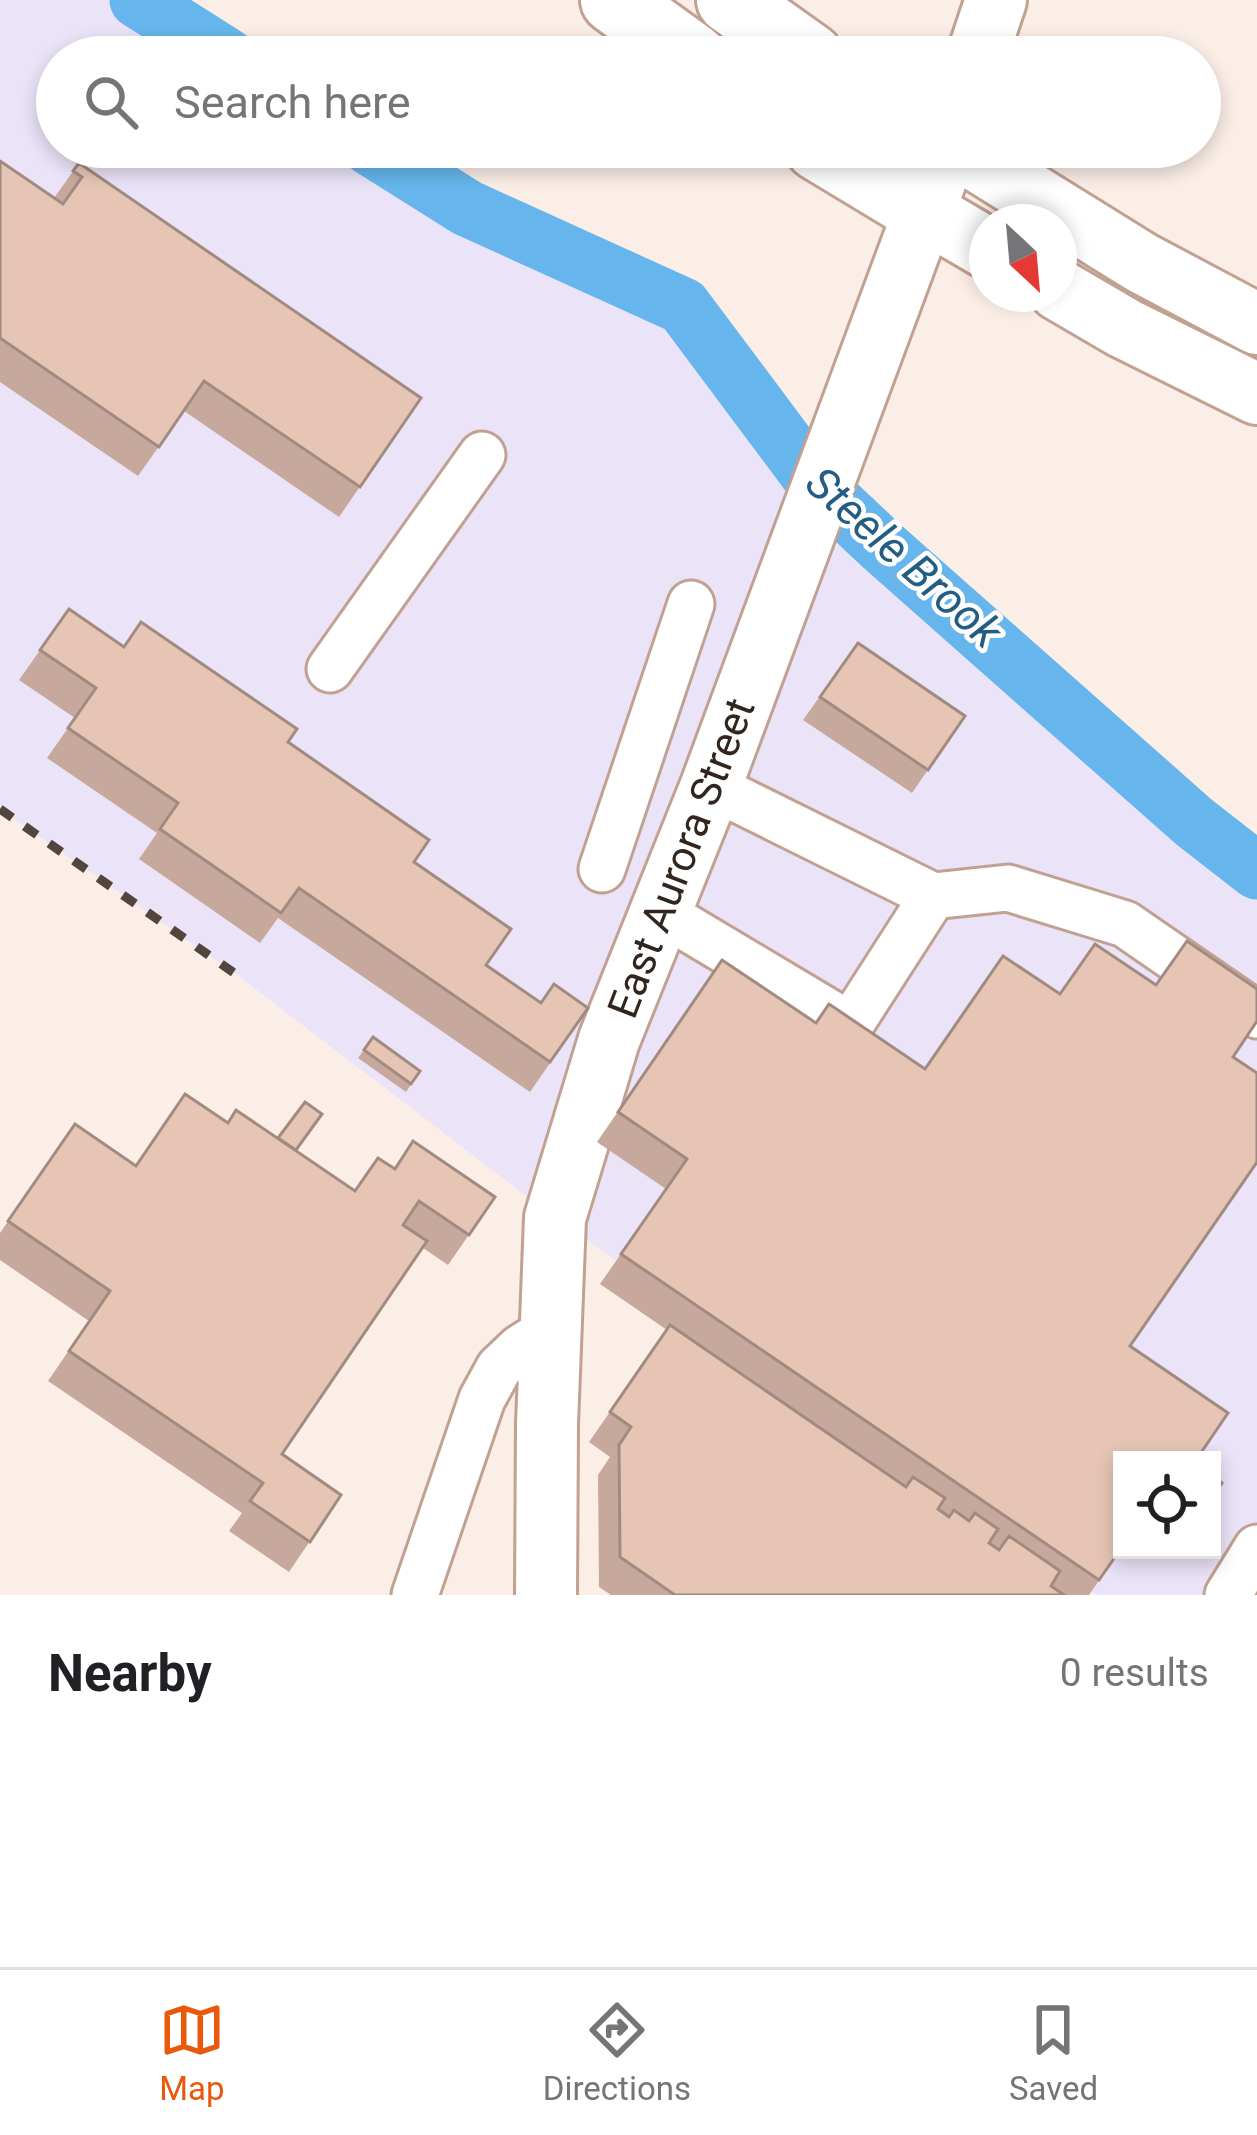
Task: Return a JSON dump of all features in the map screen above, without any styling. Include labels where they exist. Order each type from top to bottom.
[{"type":"highway","points":[[614,0],[664,36]]},
{"type":"highway","points":[[730,0],[780,36]]},
{"type":"highway","points":[[853,168],[924,211]]},
{"type":"main road","name":"East Aurora Street","points":[[546,1595],[555,1218],[610,1040],[711,786],[942,168]]},
{"type":"main road","points":[[986,168],[1142,263],[1257,324]]},
{"type":"main road","points":[[924,211],[969,237]]},
{"type":"main road","points":[[1077,301],[1257,394]]},
{"type":"street","points":[[330,669],[482,454]]},
{"type":"street","points":[[602,869],[691,604]]},
{"type":"street","points":[[711,786],[933,896],[1008,888],[1125,924],[1257,1015]]},
{"type":"street","points":[[659,911],[850,1025],[933,896]]},
{"type":"street","points":[[415,1595],[482,1399],[499,1368],[550,1329]]},
{"type":"street","points":[[1228,1595],[1257,1547]]},
{"type":"shaded area","points":[[0,0],[138,0],[195,36],[36,36],[36,168],[403,168],[467,208],[683,306],[816,484],[1194,822],[1257,871],[1257,1595],[1097,1595],[555,1218],[237,975],[0,809]]},
{"type":"building","points":[[0,161],[63,204],[82,177],[73,171],[86,168],[421,398],[360,487],[204,381],[159,447],[0,338]]},
{"type":"building","points":[[69,609],[124,647],[141,622],[297,729],[288,742],[429,840],[414,862],[511,929],[486,965],[541,1003],[554,984],[588,1008],[550,1062],[299,888],[281,913],[160,829],[178,803],[68,728],[96,688],[40,650]]},
{"type":"building","points":[[858,643],[965,716],[928,770],[820,697]]},
{"type":"building","points":[[1187,941],[1257,989],[1257,1021],[1233,1057],[1257,1073],[1257,1162],[1130,1346],[1228,1413],[1202,1451],[1113,1451],[1114,1559],[1099,1580],[621,1254],[687,1159],[618,1112],[722,960],[816,1023],[829,1004],[925,1069],[1003,956],[1060,994],[1095,944],[1156,985]]},
{"type":"building","points":[[373,1037],[420,1071],[411,1084],[364,1050]]},
{"type":"building","points":[[185,1094],[228,1123],[236,1110],[355,1191],[378,1158],[395,1169],[413,1141],[495,1197],[469,1235],[419,1201],[403,1225],[427,1241],[282,1454],[341,1495],[310,1542],[250,1501],[263,1483],[69,1351],[110,1291],[8,1221],[75,1124],[136,1166]]},
{"type":"building","points":[[305,1102],[322,1114],[296,1150],[278,1138]]},
{"type":"building","points":[[670,1325],[906,1487],[913,1477],[945,1498],[938,1509],[949,1517],[954,1510],[969,1521],[975,1513],[998,1529],[989,1543],[999,1550],[1009,1536],[1060,1571],[1051,1586],[1064,1595],[675,1595],[620,1557],[619,1445],[631,1427],[610,1412]]},
{"type":"waterway","name":"Steele Brook","points":[[138,0],[195,36]]},
{"type":"waterway","name":"Steele Brook","points":[[403,168],[467,208],[683,306],[816,484],[1194,822],[1257,871]]},
{"type":"railway","points":[[0,809],[237,975]]}]
